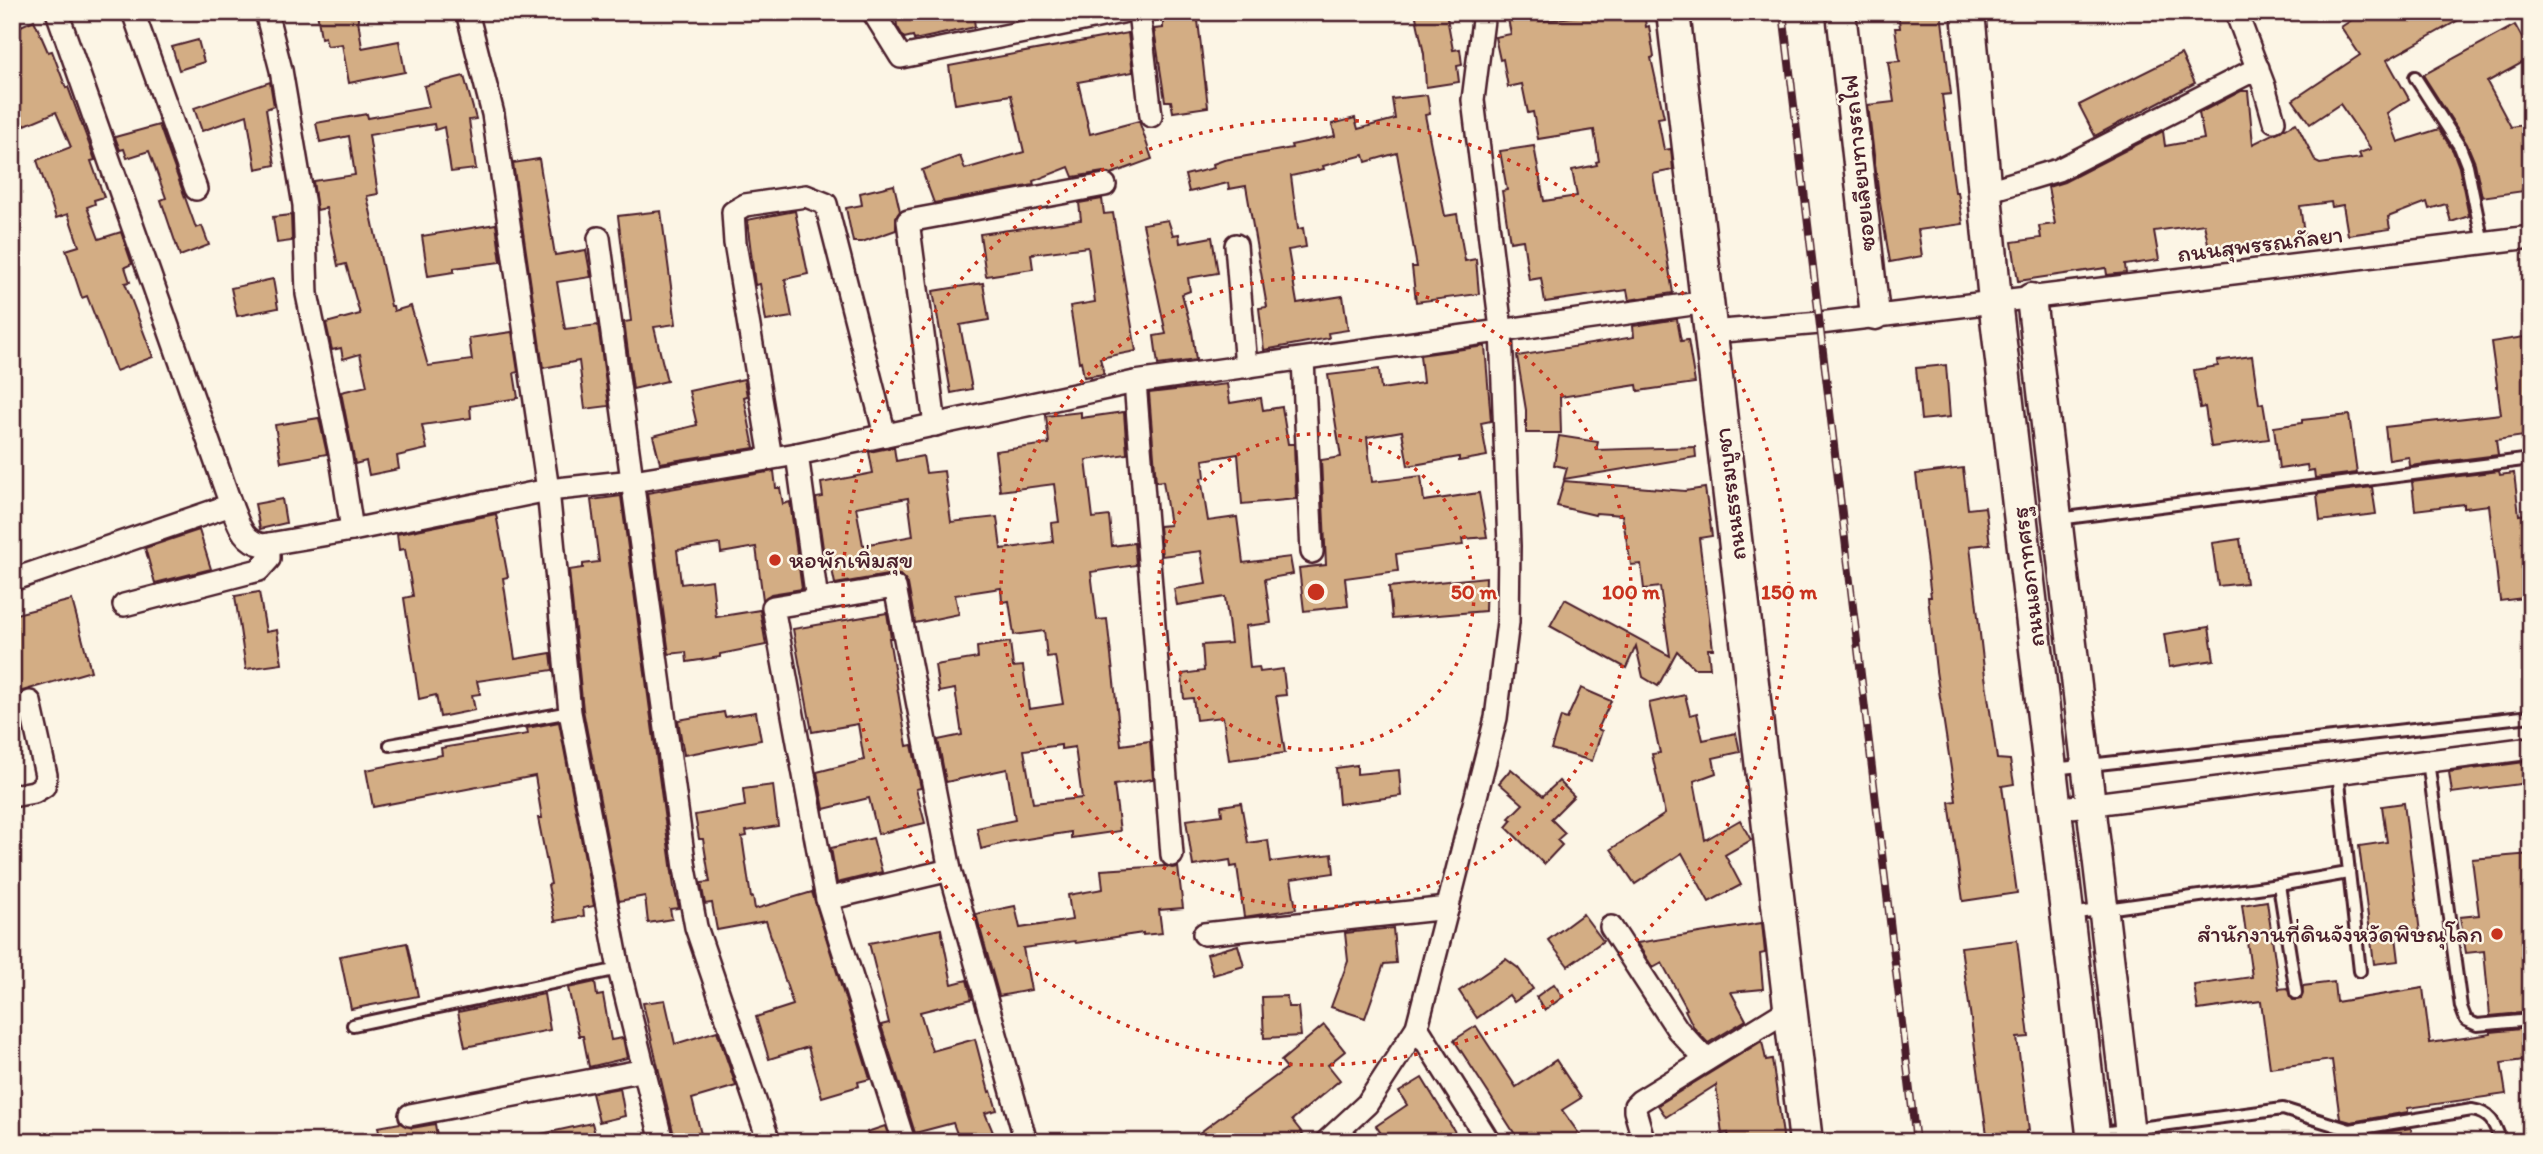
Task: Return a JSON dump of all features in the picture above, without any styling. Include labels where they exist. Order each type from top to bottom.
[{"type":"main road","name":"ถนนธรรมบูชา","points":[[1673,12],[1806,1142]]},
{"type":"main road","name":"ถนนเอกาทศรฐ","points":[[1968,12],[1995,301],[2094,1138]]},
{"type":"street","points":[[57,12],[242,534],[256,544],[269,544],[269,559],[259,570],[124,605]]},
{"type":"street","points":[[133,12],[196,189]]},
{"type":"street","points":[[266,12],[281,70],[304,205],[307,294],[341,458],[352,530]]},
{"type":"street","points":[[467,12],[493,114],[548,490],[570,712],[619,969],[662,1142]]},
{"type":"street","points":[[873,12],[901,57],[1122,12]]},
{"type":"street","points":[[1139,12],[1152,116]]},
{"type":"street","points":[[1326,1142],[1367,1104],[1417,1027],[1496,718],[1508,622],[1509,545],[1501,330],[1474,100],[1484,12]]},
{"type":"street","name":"ซอยเลียบทางรถไฟ","points":[[1841,12],[1875,315]]},
{"type":"street","points":[[2236,12],[2258,68],[2274,121]]},
{"type":"street","points":[[1984,192],[2058,170],[2258,68]]},
{"type":"street","points":[[935,425],[908,221],[1105,185]]},
{"type":"street","points":[[771,458],[735,243],[733,212],[745,205],[806,196],[826,204],[885,435]]},
{"type":"street","name":"ถนนสุพรรณกัลยา","points":[[269,544],[548,490],[633,481],[797,454],[1135,382],[1501,330],[1709,317],[1820,323],[2531,237]]},
{"type":"street","points":[[599,238],[685,868],[696,927],[769,1142]]},
{"type":"street","points":[[1236,245],[1246,367]]},
{"type":"street","points":[[2031,298],[2131,1136]]},
{"type":"street","points":[[1303,359],[1312,552]]},
{"type":"street","points":[[1135,382],[1172,855]]},
{"type":"street","points":[[797,454],[817,600]]},
{"type":"street","points":[[12,580],[231,505]]},
{"type":"street","points":[[904,1142],[827,899],[773,607],[895,587],[950,870],[1026,1142]]},
{"type":"street","points":[[12,796],[34,792],[44,786],[46,775],[30,702]]},
{"type":"street","points":[[2055,809],[2531,748]]},
{"type":"street","points":[[827,899],[950,870]]},
{"type":"street","points":[[1204,934],[1448,908]]},
{"type":"street","points":[[1611,928],[1678,1030],[1706,1060]]},
{"type":"street","points":[[1644,1142],[1635,1106],[1640,1101],[1791,1008]]},
{"type":"street","points":[[1417,1027],[1489,1142]]},
{"type":"street","points":[[410,1115],[645,1070]]},
{"type":"lane","points":[[2415,77],[2460,147],[2467,165],[2483,243]]},
{"type":"lane","points":[[2058,519],[2531,459]]},
{"type":"lane","points":[[390,746],[570,712]]},
{"type":"lane","points":[[2050,769],[2531,716]]},
{"type":"lane","points":[[2428,761],[2461,1007],[2466,1020],[2477,1025],[2531,1020]]},
{"type":"lane","points":[[2338,773],[2360,971]]},
{"type":"lane","points":[[2067,914],[2348,873]]},
{"type":"lane","points":[[2279,885],[2296,993]]},
{"type":"lane","points":[[353,1025],[619,969]]},
{"type":"lane","points":[[2094,1138],[2131,1136],[2283,1109],[2350,1130],[2472,1110],[2491,1117],[2501,1142]]},
{"type":"building","points":[[317,12],[357,12],[362,48],[399,41],[405,72],[349,83],[342,44],[327,46],[325,37],[321,38]]},
{"type":"building","points":[[895,12],[973,12],[975,27],[914,40],[913,36],[904,38],[897,26]]},
{"type":"building","points":[[1163,12],[1197,12],[1208,107],[1173,112],[1171,101],[1165,101],[1154,29],[1163,28]]},
{"type":"building","points":[[1415,12],[1446,12],[1453,50],[1460,49],[1462,65],[1457,66],[1459,82],[1426,87],[1424,54]]},
{"type":"building","points":[[1614,12],[1644,12],[1646,27],[1649,26],[1654,57],[1651,58],[1664,117],[1658,118],[1664,150],[1671,149],[1673,170],[1653,174],[1673,293],[1629,300],[1627,290],[1545,302],[1541,278],[1529,280],[1523,240],[1510,242],[1502,191],[1507,190],[1500,151],[1534,146],[1544,201],[1577,196],[1572,170],[1597,165],[1596,162],[1599,161],[1594,130],[1538,139],[1533,112],[1528,113],[1522,84],[1508,87],[1503,59],[1500,60],[1495,37],[1511,34],[1508,19],[1539,13],[1540,21]]},
{"type":"building","points":[[1898,12],[1941,12],[1951,94],[1942,95],[1955,192],[1958,192],[1963,224],[1918,230],[1922,256],[1890,262],[1868,105],[1894,102],[1888,62],[1900,61],[1895,28],[1900,28]]},
{"type":"building","points":[[2364,12],[2473,12],[2387,60],[2409,99],[2387,113],[2398,142],[2439,129],[2453,151],[2459,167],[2469,216],[2451,222],[2446,204],[2429,209],[2427,202],[2388,217],[2390,229],[2348,235],[2343,205],[2332,207],[2331,202],[2300,206],[2305,240],[2210,253],[2204,224],[2154,231],[2159,260],[2125,265],[2126,273],[2107,275],[2106,268],[2018,281],[2012,242],[2041,238],[2039,226],[2055,224],[2048,187],[2064,182],[2163,131],[2165,146],[2204,139],[2199,113],[2241,91],[2248,91],[2253,144],[2296,123],[2316,162],[2320,164],[2361,158],[2359,153],[2371,149],[2340,104],[2310,124],[2293,100],[2360,55],[2341,27]]},
{"type":"building","points":[[34,20],[48,52],[52,51],[66,88],[68,87],[95,160],[91,161],[104,197],[94,200],[95,204],[87,207],[99,239],[121,232],[132,264],[125,267],[130,282],[125,283],[153,357],[116,371],[87,296],[82,298],[66,250],[79,246],[68,214],[56,218],[37,160],[71,147],[56,112],[23,126],[14,106],[18,104],[12,89],[12,30]]},
{"type":"building","points":[[2515,25],[2531,58],[2487,82],[2511,127],[2531,124],[2531,190],[2482,197],[2475,163],[2467,144],[2423,75]]},
{"type":"building","points":[[1128,33],[1133,72],[1078,82],[1090,134],[1139,121],[1152,159],[1111,174],[1103,172],[1073,177],[1069,167],[1033,181],[1034,185],[934,203],[922,170],[960,156],[965,169],[1024,152],[1011,95],[955,104],[949,66]]},
{"type":"building","points":[[198,40],[204,62],[179,70],[172,47]]},
{"type":"building","points":[[2181,54],[2195,83],[2095,136],[2079,105]]},
{"type":"building","points":[[464,76],[476,119],[469,120],[476,169],[451,172],[444,127],[435,130],[434,124],[369,135],[378,194],[367,196],[391,306],[394,311],[411,306],[428,366],[472,360],[469,338],[512,332],[518,372],[514,373],[518,398],[470,406],[471,418],[422,425],[427,449],[397,456],[399,469],[369,475],[366,461],[355,464],[341,392],[367,386],[360,354],[343,359],[341,348],[332,350],[326,323],[360,314],[346,264],[338,266],[326,208],[317,210],[313,181],[355,175],[349,136],[320,142],[316,123],[367,114],[368,118],[429,107],[424,86]]},
{"type":"building","points":[[270,82],[274,106],[266,109],[275,165],[256,169],[247,115],[202,131],[194,108]]},
{"type":"building","points":[[1427,95],[1430,114],[1425,115],[1445,216],[1457,214],[1465,261],[1476,259],[1479,294],[1416,302],[1412,267],[1417,267],[1397,153],[1366,162],[1364,155],[1323,166],[1324,169],[1291,176],[1298,229],[1303,228],[1306,247],[1288,250],[1297,303],[1343,296],[1348,330],[1328,333],[1329,338],[1264,350],[1259,308],[1267,307],[1246,186],[1229,189],[1228,183],[1189,192],[1185,175],[1214,168],[1213,164],[1224,160],[1292,148],[1291,145],[1335,136],[1332,124],[1355,118],[1358,129],[1395,119],[1392,99]]},
{"type":"building","points":[[159,125],[196,228],[202,226],[209,245],[180,256],[161,200],[166,198],[149,151],[127,158],[124,149],[120,150],[115,137]]},
{"type":"building","points":[[539,159],[555,255],[586,250],[591,277],[557,282],[565,329],[598,325],[609,406],[585,409],[579,361],[543,368],[513,163]]},
{"type":"building","points":[[894,185],[900,211],[896,217],[896,230],[862,242],[853,242],[846,208],[862,205],[860,193]]},
{"type":"building","points":[[1102,199],[1104,214],[1113,213],[1136,351],[1100,358],[1104,374],[1084,377],[1070,306],[1095,302],[1088,247],[1031,254],[1033,269],[986,276],[980,234],[1081,220],[1079,203]]},
{"type":"building","points":[[661,211],[676,324],[654,327],[667,381],[633,389],[624,322],[631,321],[618,216]]},
{"type":"building","points":[[795,211],[808,274],[785,279],[792,317],[766,321],[760,284],[755,285],[747,220]]},
{"type":"building","points":[[291,215],[292,241],[277,243],[273,217]]},
{"type":"building","points":[[1168,220],[1173,235],[1179,234],[1180,243],[1212,237],[1218,273],[1188,278],[1190,291],[1182,294],[1192,331],[1196,360],[1158,365],[1154,336],[1166,334],[1143,224]]},
{"type":"building","points":[[496,224],[501,262],[454,268],[454,272],[428,276],[422,236]]},
{"type":"building","points":[[273,279],[278,308],[237,316],[231,288]]},
{"type":"building","points":[[983,283],[989,320],[960,325],[972,389],[951,393],[933,291]]},
{"type":"building","points":[[1677,319],[1681,341],[1688,340],[1695,383],[1638,391],[1637,385],[1560,397],[1561,433],[1526,433],[1526,410],[1517,356],[1634,337],[1633,326]]},
{"type":"building","points":[[2531,336],[2531,435],[2496,440],[2498,455],[2410,466],[2409,457],[2389,460],[2385,427],[2501,414],[2491,342]]},
{"type":"building","points":[[1485,346],[1491,421],[1481,423],[1487,456],[1459,461],[1459,457],[1408,466],[1402,431],[1367,437],[1372,482],[1421,476],[1424,501],[1479,493],[1487,537],[1462,539],[1463,545],[1396,554],[1398,571],[1345,578],[1348,606],[1304,611],[1299,568],[1326,565],[1321,460],[1341,457],[1328,375],[1379,369],[1381,389],[1423,383],[1420,355]]},
{"type":"building","points":[[2252,356],[2259,404],[2263,403],[2269,439],[2211,447],[2205,407],[2200,408],[2194,370],[2218,366],[2217,361]]},
{"type":"building","points":[[1946,365],[1950,417],[1921,420],[1916,368]]},
{"type":"building","points":[[744,379],[747,396],[744,397],[754,448],[660,463],[653,436],[697,425],[689,391]]},
{"type":"building","points":[[1227,384],[1230,403],[1261,398],[1263,410],[1282,407],[1288,444],[1294,444],[1296,499],[1242,504],[1238,454],[1203,460],[1205,477],[1201,478],[1208,521],[1237,517],[1243,563],[1290,557],[1293,574],[1265,579],[1271,623],[1246,626],[1250,668],[1259,667],[1260,672],[1283,669],[1286,695],[1276,696],[1285,753],[1229,760],[1223,717],[1196,720],[1193,698],[1184,699],[1182,674],[1204,671],[1202,645],[1231,643],[1225,597],[1177,605],[1174,589],[1206,584],[1201,551],[1162,556],[1159,526],[1170,525],[1163,481],[1156,482],[1149,393]]},
{"type":"building","points":[[1081,412],[1081,418],[1124,412],[1127,454],[1086,460],[1093,518],[1109,516],[1112,546],[1134,543],[1136,565],[1091,572],[1097,620],[1107,619],[1121,745],[1150,741],[1153,779],[1114,785],[1120,831],[1071,838],[1071,832],[981,849],[977,828],[1015,820],[1007,769],[946,782],[938,740],[962,735],[955,689],[939,692],[935,665],[978,658],[977,647],[1010,642],[1013,667],[1023,666],[1029,709],[1063,704],[1055,656],[1047,657],[1044,631],[1014,635],[1009,601],[1002,602],[1001,588],[955,595],[959,614],[915,623],[908,584],[900,575],[835,584],[832,569],[826,570],[816,498],[823,497],[821,483],[873,473],[869,452],[894,447],[896,461],[923,456],[926,473],[944,471],[951,522],[997,517],[1001,549],[1053,542],[1051,523],[1059,522],[1054,484],[1000,491],[995,451],[1049,444],[1046,416]],"holes":[[[908,498],[913,536],[863,545],[856,507]],[[1061,745],[1061,749],[1075,747],[1082,798],[1033,803],[1024,750]]]},
{"type":"building","points":[[2349,415],[2357,473],[2315,478],[2314,470],[2308,471],[2307,465],[2279,469],[2274,427],[2302,423],[2302,420]]},
{"type":"building","points":[[319,418],[327,454],[281,462],[275,425]]},
{"type":"building","points":[[1559,436],[1598,442],[1596,450],[1695,447],[1696,457],[1564,479],[1567,468],[1554,465]]},
{"type":"building","points":[[1963,468],[1968,509],[1985,507],[1990,544],[1970,546],[1997,759],[2010,760],[2014,784],[2002,786],[2017,893],[1963,901],[1949,802],[1956,801],[1936,671],[1928,597],[1931,597],[1916,474]]},
{"type":"building","points":[[774,471],[776,488],[780,488],[783,504],[790,502],[802,589],[771,594],[763,600],[756,547],[721,553],[720,544],[677,550],[681,584],[712,580],[716,617],[760,610],[766,645],[687,662],[686,652],[669,654],[647,493]]},
{"type":"building","points":[[2499,471],[2500,475],[2514,473],[2519,515],[2526,514],[2531,551],[2531,597],[2500,601],[2489,505],[2464,508],[2464,504],[2415,510],[2412,482]]},
{"type":"building","points":[[1564,481],[1685,491],[1705,488],[1712,536],[1699,538],[1713,649],[1708,649],[1710,668],[1694,668],[1677,651],[1658,686],[1643,677],[1636,646],[1626,668],[1550,626],[1565,599],[1670,656],[1660,587],[1644,589],[1641,564],[1631,565],[1622,515],[1595,515],[1557,506]]},
{"type":"building","points":[[2372,487],[2376,514],[2320,521],[2317,494]]},
{"type":"building","points":[[621,496],[679,908],[670,909],[672,919],[648,923],[645,896],[619,901],[583,710],[569,570],[583,568],[583,564],[599,562],[591,500]]},
{"type":"building","points":[[282,499],[286,523],[260,529],[255,504]]},
{"type":"building","points":[[496,514],[508,577],[503,578],[515,659],[551,653],[553,670],[477,681],[480,694],[472,695],[475,710],[440,717],[436,695],[419,699],[404,598],[413,596],[405,549],[399,550],[397,534]]},
{"type":"building","points":[[199,530],[211,569],[155,583],[145,548]]},
{"type":"building","points":[[2240,539],[2246,583],[2218,586],[2212,543]]},
{"type":"building","points":[[1486,577],[1485,611],[1392,619],[1389,587]]},
{"type":"building","points":[[259,592],[266,632],[277,630],[282,664],[246,669],[235,596]]},
{"type":"building","points":[[72,600],[91,671],[12,694],[12,615]]},
{"type":"building","points":[[887,613],[907,746],[912,745],[921,788],[916,789],[925,823],[878,834],[869,798],[824,809],[817,772],[864,760],[858,724],[812,732],[793,629]]},
{"type":"building","points":[[2209,627],[2214,660],[2169,667],[2164,634]]},
{"type":"building","points":[[1581,688],[1611,701],[1598,729],[1602,731],[1592,761],[1551,749],[1561,717],[1567,719]]},
{"type":"building","points":[[1685,695],[1690,715],[1697,713],[1703,740],[1736,733],[1740,752],[1713,758],[1716,773],[1694,781],[1705,840],[1740,820],[1751,840],[1725,855],[1741,885],[1709,902],[1682,853],[1635,884],[1611,849],[1665,814],[1652,754],[1660,753],[1649,703]]},
{"type":"building","points":[[724,712],[725,717],[756,712],[761,740],[684,755],[678,720]]},
{"type":"building","points":[[559,722],[594,906],[583,908],[584,916],[555,921],[538,818],[542,818],[535,776],[373,807],[366,770],[442,755],[441,748],[528,734],[527,728]]},
{"type":"building","points":[[2525,762],[2528,783],[2452,793],[2449,772]]},
{"type":"building","points":[[1357,765],[1357,774],[1399,770],[1401,796],[1339,804],[1336,768]]},
{"type":"building","points":[[1511,769],[1543,796],[1559,781],[1574,796],[1551,819],[1565,833],[1557,840],[1562,845],[1544,864],[1506,827],[1512,820],[1509,818],[1523,804],[1499,783]]},
{"type":"building","points":[[773,785],[778,826],[746,831],[747,836],[742,837],[751,898],[753,897],[755,909],[812,892],[870,1079],[858,1082],[859,1086],[822,1097],[808,1047],[769,1059],[756,1017],[793,1005],[766,921],[717,930],[712,903],[705,904],[701,883],[710,882],[703,839],[699,839],[695,815],[745,806],[743,789]]},
{"type":"building","points":[[1241,803],[1248,843],[1268,840],[1271,862],[1332,854],[1334,873],[1291,879],[1296,909],[1244,917],[1237,866],[1231,867],[1230,860],[1193,866],[1186,820],[1222,815],[1221,806]]},
{"type":"building","points":[[2404,803],[2420,933],[2396,936],[2399,961],[2374,964],[2359,846],[2387,842],[2382,806]]},
{"type":"building","points":[[873,838],[882,872],[837,883],[831,848]]},
{"type":"building","name":"สำนักงานที่ดินจังหวัดพิษณุโลก","points":[[2531,854],[2531,1012],[2490,1016],[2484,951],[2466,953],[2460,917],[2479,915],[2472,859]]},
{"type":"building","points":[[1178,867],[1183,908],[1159,910],[1162,933],[1023,948],[1031,990],[999,996],[976,914],[1015,906],[1020,928],[1072,920],[1068,895],[1103,889],[1101,870]]},
{"type":"building","points":[[2267,901],[2279,989],[2287,988],[2293,1000],[2301,999],[2303,986],[2334,982],[2336,1002],[2423,988],[2430,1043],[2531,1028],[2531,1059],[2501,1063],[2506,1094],[2408,1108],[2408,1112],[2351,1122],[2340,1119],[2332,1060],[2270,1068],[2261,1001],[2198,1010],[2194,985],[2252,977],[2242,905]]},
{"type":"building","points":[[1583,914],[1603,941],[1568,966],[1548,940]]},
{"type":"building","points":[[1762,923],[1765,953],[1760,954],[1763,989],[1731,992],[1746,1020],[1708,1043],[1694,1028],[1685,1010],[1687,1009],[1662,963],[1653,968],[1637,943]]},
{"type":"building","points":[[1393,928],[1396,963],[1384,964],[1365,1018],[1331,1007],[1348,961],[1345,933]]},
{"type":"building","points":[[941,929],[952,984],[967,980],[972,999],[920,1012],[932,1051],[975,1039],[989,1092],[991,1091],[997,1110],[985,1113],[997,1142],[960,1142],[953,1123],[915,1133],[881,1025],[889,1023],[869,943]]},
{"type":"building","points":[[2017,940],[2029,1037],[2017,1038],[2029,1130],[2026,1131],[2028,1142],[1988,1142],[1961,947]]},
{"type":"building","points":[[407,943],[418,996],[351,1009],[340,956]]},
{"type":"building","points":[[1238,945],[1244,966],[1213,975],[1207,954]]},
{"type":"building","points":[[1506,959],[1518,968],[1533,989],[1514,1002],[1509,995],[1477,1018],[1459,991]]},
{"type":"building","points":[[595,982],[597,996],[603,995],[611,1040],[623,1038],[627,1058],[589,1067],[583,1036],[579,1036],[568,988]]},
{"type":"building","points":[[1554,984],[1563,997],[1545,1010],[1536,997]]},
{"type":"building","points":[[544,994],[550,1030],[465,1047],[458,1012]]},
{"type":"building","points":[[1287,996],[1288,1007],[1298,1007],[1301,1036],[1264,1038],[1262,997]]},
{"type":"building","points":[[665,1000],[675,1044],[717,1031],[736,1086],[692,1099],[701,1134],[675,1140],[643,1003]]},
{"type":"building","points":[[1324,1025],[1345,1051],[1328,1065],[1340,1080],[1292,1120],[1303,1134],[1292,1142],[1187,1142],[1287,1068],[1281,1061]]},
{"type":"building","points":[[1476,1026],[1516,1087],[1556,1060],[1581,1098],[1562,1110],[1585,1142],[1520,1142],[1454,1040]]},
{"type":"building","points":[[1762,1041],[1766,1060],[1772,1059],[1784,1142],[1730,1142],[1728,1133],[1722,1134],[1716,1085],[1666,1117],[1658,1105]]},
{"type":"building","points":[[1422,1078],[1461,1142],[1387,1142],[1376,1126],[1407,1105],[1399,1092]]},
{"type":"building","points":[[620,1088],[625,1116],[599,1122],[592,1093]]},
{"type":"building","points":[[400,1123],[412,1128],[435,1124],[438,1142],[381,1142],[378,1127]]},
{"type":"building","points":[[592,1123],[597,1142],[541,1142],[541,1134]]},
{"type":"building","points":[[885,1126],[890,1140],[870,1142],[867,1132]]},
{"type":"building","points":[[2411,1128],[2413,1142],[2343,1142],[2342,1136],[2351,1138]]},
{"type":"railway","points":[[1783,12],[1916,1142]]},
{"type":"place","name":"หอพักเพิ่มสุข","points":[[775,560]]},
{"type":"place","name":"สำนักงานที่ดินจังหวัดพิษณุโลก","points":[[2497,934]]}]
